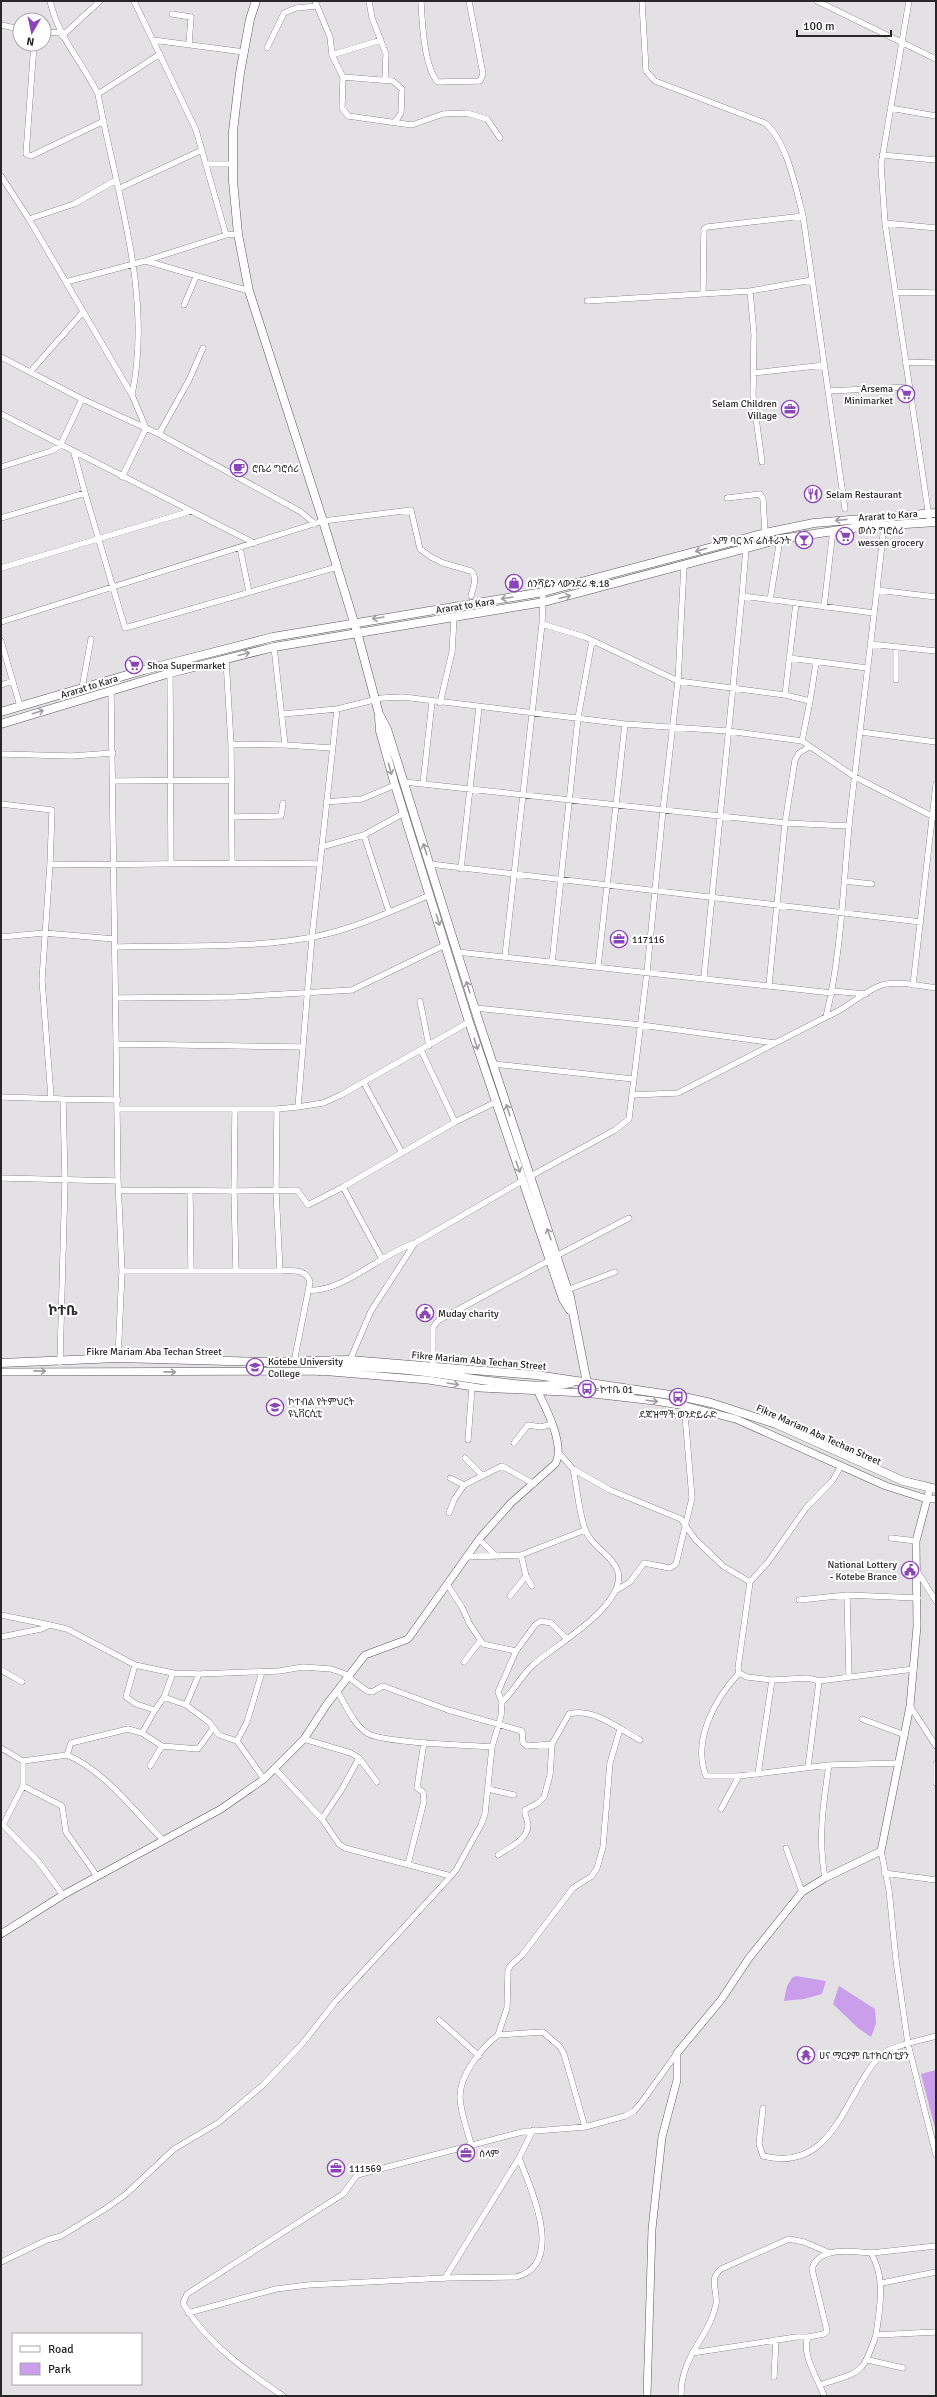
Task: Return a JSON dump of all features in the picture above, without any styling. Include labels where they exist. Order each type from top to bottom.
[{"type":"main road","points":[[256,1],[250,19],[244,52],[236,108],[232,164],[238,234],[249,291],[324,521],[357,632],[374,700],[387,729],[404,782],[493,1064],[526,1179],[553,1258],[567,1290],[587,1383]]},
{"type":"main road","name":"Ararat to Kara","points":[[1,712],[82,688],[251,642],[354,622],[543,592],[608,576],[747,537],[814,523],[932,514]]},
{"type":"main road","name":"Ararat to Kara","points":[[1,724],[170,673],[274,647],[544,602],[610,586],[684,564],[780,539],[833,530],[933,522]]},
{"type":"main road","points":[[608,576],[610,586]]},
{"type":"main road","points":[[379,714],[380,732],[395,785],[469,1022],[496,1102],[526,1179]]},
{"type":"main road","points":[[553,1258],[563,1299],[573,1315]]},
{"type":"main road","name":"Fikre Mariam Aba Techan Street","points":[[1,1363],[60,1362],[118,1358],[294,1362],[350,1360],[536,1375],[684,1397],[753,1415],[903,1481],[933,1489]]},
{"type":"main road","points":[[319,1371],[350,1368],[383,1369],[523,1385],[558,1385],[578,1382]]},
{"type":"street","points":[[50,1],[61,34],[89,75],[98,94],[135,264],[139,358],[132,395]]},
{"type":"street","points":[[52,33],[61,34],[100,1]]},
{"type":"street","points":[[134,1],[196,130],[207,164],[226,235]]},
{"type":"street","points":[[369,1],[372,18],[386,54],[386,80]]},
{"type":"street","points":[[420,1],[423,29],[432,76],[438,82],[480,81],[483,74],[469,1]]},
{"type":"street","points":[[642,1],[646,71],[649,76],[655,81],[765,123],[776,134],[791,173],[803,216],[845,509]]},
{"type":"street","points":[[817,1],[936,58]]},
{"type":"street","points":[[909,1],[882,156],[885,223],[896,292],[908,387],[933,522]]},
{"type":"street","points":[[267,48],[284,13],[316,3],[330,37],[332,55],[343,77],[342,108],[348,116],[412,125],[443,114],[467,113],[487,119],[500,138]]},
{"type":"street","points":[[172,14],[191,17],[189,44]]},
{"type":"street","points":[[1,25],[12,27]]},
{"type":"street","points":[[153,40],[244,52]]},
{"type":"street","points":[[332,55],[381,40]]},
{"type":"street","points":[[33,52],[26,154],[31,156],[104,121]]},
{"type":"street","points":[[98,94],[160,54]]},
{"type":"street","points":[[343,77],[393,81],[402,89],[401,113],[395,122]]},
{"type":"street","points":[[890,108],[936,116]]},
{"type":"street","points":[[118,189],[202,150]]},
{"type":"street","points":[[882,156],[936,160]]},
{"type":"street","points":[[207,164],[232,164]]},
{"type":"street","points":[[1,176],[29,219],[132,395],[146,428],[122,477]]},
{"type":"street","points":[[29,219],[74,204],[116,180]]},
{"type":"street","points":[[703,294],[704,229],[707,227],[803,216]]},
{"type":"street","points":[[885,223],[936,228]]},
{"type":"street","points":[[66,282],[135,264],[226,235],[238,234]]},
{"type":"street","points":[[145,261],[196,277],[249,291]]},
{"type":"street","points":[[184,305],[196,277]]},
{"type":"street","points":[[587,301],[750,291],[812,280]]},
{"type":"street","points":[[750,291],[754,334],[753,396],[762,462]]},
{"type":"street","points":[[896,292],[936,293]]},
{"type":"street","points":[[31,371],[83,312]]},
{"type":"street","points":[[159,434],[189,380],[203,348]]},
{"type":"street","points":[[1,357],[31,371],[82,399],[159,434],[301,512],[315,524]]},
{"type":"street","points":[[905,362],[936,363]]},
{"type":"street","points":[[753,373],[825,364]]},
{"type":"street","points":[[829,391],[908,387]]},
{"type":"street","points":[[1,467],[51,451],[60,446],[82,399]]},
{"type":"street","points":[[1,414],[60,446],[254,543]]},
{"type":"street","points":[[74,453],[124,627],[127,629],[337,567]]},
{"type":"street","points":[[1,518],[85,493]]},
{"type":"street","points":[[727,498],[760,494],[763,499],[765,533]]},
{"type":"street","points":[[1,622],[324,521],[411,510],[420,549],[431,558],[471,571],[476,578],[471,596]]},
{"type":"street","points":[[1,568],[99,540],[191,511]]},
{"type":"street","points":[[826,1017],[832,992],[843,913],[844,881],[849,826],[884,525]]},
{"type":"street","points":[[824,607],[833,530]]},
{"type":"street","points":[[704,977],[721,817],[747,537]]},
{"type":"street","points":[[770,600],[780,539]]},
{"type":"street","points":[[240,548],[249,592]]},
{"type":"street","points":[[309,1290],[318,1291],[331,1288],[382,1259],[415,1243],[623,1125],[629,1119],[648,972],[663,810],[678,681],[684,564]]},
{"type":"street","points":[[877,590],[936,597]]},
{"type":"street","points":[[505,956],[530,713],[542,624],[544,602],[543,592]]},
{"type":"street","points":[[742,596],[874,613]]},
{"type":"street","points":[[785,695],[796,603]]},
{"type":"street","points":[[440,703],[452,652],[454,617]]},
{"type":"street","points":[[542,624],[574,632],[678,681],[785,695],[810,701]]},
{"type":"street","points":[[82,688],[91,639]]},
{"type":"street","points":[[552,963],[578,718],[592,640]]},
{"type":"street","points":[[870,644],[936,651]]},
{"type":"street","points":[[2,645],[20,706]]},
{"type":"street","points":[[896,646],[896,680]]},
{"type":"street","points":[[274,647],[283,714],[285,745]]},
{"type":"street","points":[[789,658],[816,663],[867,668]]},
{"type":"street","points":[[226,659],[231,744],[232,862]]},
{"type":"street","points":[[802,741],[816,663]]},
{"type":"street","points":[[170,673],[171,864]]},
{"type":"street","points":[[1,685],[13,682]]},
{"type":"street","points":[[111,690],[113,753],[114,939],[117,998],[118,1180],[122,1271],[118,1358]]},
{"type":"street","points":[[283,714],[337,709],[389,697],[625,724],[728,730],[802,741],[855,777],[934,817]]},
{"type":"street","points":[[423,784],[432,702]]},
{"type":"street","points":[[461,869],[479,707]]},
{"type":"street","points":[[298,1107],[302,1047],[309,993],[312,937],[337,709]]},
{"type":"street","points":[[598,967],[625,724]]},
{"type":"street","points":[[861,732],[936,742]]},
{"type":"street","points":[[231,744],[332,748]]},
{"type":"street","points":[[769,985],[785,823],[795,760],[799,753],[809,747]]},
{"type":"street","points":[[1,754],[72,756],[113,753]]},
{"type":"street","points":[[113,781],[171,782],[231,780]]},
{"type":"street","points":[[404,782],[617,804],[721,817],[785,823],[849,826]]},
{"type":"street","points":[[913,985],[934,817],[936,784]]},
{"type":"street","points":[[326,802],[362,799],[395,785]]},
{"type":"street","points":[[232,817],[281,816],[283,803]]},
{"type":"street","points":[[1,804],[52,810],[42,980],[50,1097]]},
{"type":"street","points":[[321,847],[364,835],[404,814]]},
{"type":"street","points":[[364,835],[389,912]]},
{"type":"street","points":[[50,864],[114,865],[232,862],[320,864]]},
{"type":"street","points":[[430,864],[514,876],[560,879],[656,891],[712,896],[921,922]]},
{"type":"street","points":[[844,881],[872,884]]},
{"type":"street","points":[[115,946],[275,942],[312,937],[353,927],[430,895]]},
{"type":"street","points":[[1,937],[44,933],[114,939]]},
{"type":"street","points":[[117,998],[235,997],[352,990],[445,945]]},
{"type":"street","points":[[457,952],[505,956],[552,963],[704,977],[832,992],[866,994]]},
{"type":"street","points":[[632,1095],[678,1093],[836,1013],[866,994],[884,985],[913,985],[936,988]]},
{"type":"street","points":[[420,1001],[429,1046]]},
{"type":"street","points":[[475,1008],[641,1025],[775,1043]]},
{"type":"street","points":[[118,1109],[277,1110],[323,1104],[364,1083],[469,1022]]},
{"type":"street","points":[[117,1044],[302,1047]]},
{"type":"street","points":[[420,1050],[455,1122]]},
{"type":"street","points":[[493,1064],[633,1079]]},
{"type":"street","points":[[364,1083],[402,1153]]},
{"type":"street","points":[[1,1098],[50,1097],[63,1099],[118,1100]]},
{"type":"street","points":[[60,1362],[65,1180],[63,1099]]},
{"type":"street","points":[[119,1190],[190,1192],[299,1191],[308,1205],[343,1187],[455,1122],[496,1102]]},
{"type":"street","points":[[235,1109],[234,1191],[236,1271]]},
{"type":"street","points":[[277,1110],[276,1191],[280,1271]]},
{"type":"street","points":[[1,1178],[118,1180]]},
{"type":"street","points":[[343,1187],[382,1259]]},
{"type":"street","points":[[190,1192],[191,1271]]},
{"type":"street","points":[[434,1366],[433,1327],[439,1320],[629,1218]]},
{"type":"street","points":[[350,1360],[371,1311],[415,1243]]},
{"type":"street","points":[[122,1271],[303,1272],[308,1275],[309,1290],[294,1362]]},
{"type":"street","points":[[567,1290],[615,1272]]},
{"type":"street","points":[[1,1372],[319,1371],[428,1380],[472,1387],[553,1393],[584,1393],[684,1406],[736,1419],[886,1486],[927,1498],[936,1499]]},
{"type":"street","points":[[468,1440],[472,1387]]},
{"type":"street","points":[[538,1392],[548,1408],[559,1453],[573,1469],[616,1493],[681,1519],[686,1524],[695,1539],[720,1563],[750,1582]]},
{"type":"street","points":[[548,1408],[553,1393]]},
{"type":"street","points":[[502,1702],[510,1695],[525,1673],[601,1610],[617,1590],[630,1582],[644,1563],[674,1567],[680,1553],[692,1486],[684,1397]]},
{"type":"street","points":[[514,1443],[528,1425],[541,1427],[552,1424]]},
{"type":"street","points":[[1,1934],[97,1876],[221,1809],[275,1770],[304,1739],[337,1690],[365,1655],[408,1639],[466,1557],[500,1515],[555,1464],[559,1453]]},
{"type":"street","points":[[465,1458],[482,1475]]},
{"type":"street","points":[[450,1513],[454,1500],[464,1485],[502,1466],[534,1484]]},
{"type":"street","points":[[842,1466],[833,1480],[806,1508],[768,1562],[750,1582],[737,1662],[739,1673],[720,1698],[705,1728],[701,1759],[706,1776],[739,1776],[829,1765],[899,1763]]},
{"type":"street","points":[[573,1469],[585,1530],[613,1563],[619,1579],[617,1590]]},
{"type":"street","points":[[450,1478],[464,1485]]},
{"type":"street","points":[[933,1489],[927,1498],[916,1541],[918,1598],[914,1669],[910,1706],[881,1851],[884,1873],[889,1890],[896,1960],[908,2044],[936,2155]]},
{"type":"street","points":[[466,1557],[521,1555],[585,1530]]},
{"type":"street","points":[[891,1538],[916,1541]]},
{"type":"street","points":[[483,1543],[497,1557]]},
{"type":"street","points":[[521,1555],[526,1576],[532,1586]]},
{"type":"street","points":[[916,1570],[936,1601]]},
{"type":"street","points":[[510,1596],[526,1576]]},
{"type":"street","points":[[446,1584],[464,1608],[480,1641],[490,1646],[516,1651]]},
{"type":"street","points":[[799,1600],[847,1595],[918,1598]]},
{"type":"street","points":[[847,1595],[850,1678]]},
{"type":"street","points":[[1,1615],[67,1629],[135,1665],[173,1673],[199,1674],[262,1672],[303,1668],[337,1670],[372,1692],[384,1686],[498,1726],[522,1731],[524,1745],[552,1744]]},
{"type":"street","points":[[1,2262],[47,2240],[61,2236],[125,2195],[174,2149],[218,2123],[263,2085],[302,2044],[336,2001],[451,1876],[470,1847],[481,1825],[488,1789],[492,1747],[498,1726],[502,1702],[498,1692],[516,1651],[535,1625],[541,1621],[551,1623],[567,1639]]},
{"type":"street","points":[[1,1637],[41,1630],[50,1625]]},
{"type":"street","points":[[464,1662],[480,1641]]},
{"type":"street","points":[[135,1665],[126,1697],[136,1704],[155,1710]]},
{"type":"street","points":[[739,1673],[747,1676],[772,1680],[808,1678],[819,1681],[914,1669]]},
{"type":"street","points":[[1,1670],[22,1682]]},
{"type":"street","points":[[237,1741],[247,1722],[262,1672]]},
{"type":"street","points":[[142,1733],[164,1697],[173,1673]]},
{"type":"street","points":[[186,1705],[199,1674]]},
{"type":"street","points":[[758,1774],[772,1680]]},
{"type":"street","points":[[808,1767],[819,1681]]},
{"type":"street","points":[[337,1690],[354,1719],[366,1733],[374,1736],[424,1742],[492,1747]]},
{"type":"street","points":[[164,1697],[186,1705],[219,1735],[237,1741],[264,1779]]},
{"type":"street","points":[[910,1706],[936,1746]]},
{"type":"street","points":[[498,1855],[524,1837],[528,1828],[525,1810],[538,1803],[544,1797],[550,1774],[552,1744],[569,1714],[574,1712],[597,1716],[640,1740]]},
{"type":"street","points":[[862,1720],[905,1735]]},
{"type":"street","points":[[67,1755],[71,1743],[128,1730],[142,1733],[162,1746],[198,1749],[213,1728]]},
{"type":"street","points":[[470,2144],[460,2097],[462,2085],[479,2056],[498,2036],[508,2008],[508,1971],[510,1966],[522,1955],[573,1888],[592,1876],[597,1868],[603,1847],[610,1763],[620,1730]]},
{"type":"street","points":[[304,1739],[341,1749],[359,1758],[377,1782]]},
{"type":"street","points":[[408,1864],[424,1800],[423,1792],[417,1788],[424,1742]]},
{"type":"street","points":[[150,1766],[162,1746]]},
{"type":"street","points":[[1,1748],[24,1761],[67,1755],[82,1762],[99,1776],[163,1840]]},
{"type":"street","points":[[322,1819],[338,1796],[359,1758]]},
{"type":"street","points":[[24,1761],[23,1786],[2,1827],[38,1861],[64,1895]]},
{"type":"street","points":[[936,1764],[936,1783]]},
{"type":"street","points":[[826,1878],[821,1852],[821,1826],[829,1765]]},
{"type":"street","points":[[275,1770],[322,1819],[339,1844],[345,1848],[451,1876]]},
{"type":"street","points":[[721,1809],[739,1776]]},
{"type":"street","points":[[23,1786],[62,1806],[66,1832],[97,1876]]},
{"type":"street","points":[[488,1789],[514,1795]]},
{"type":"street","points":[[786,1848],[802,1892]]},
{"type":"street","points":[[283,2396],[245,2370],[188,2313],[183,2303],[187,2294],[343,2194],[357,2175],[470,2144],[533,2130],[586,2127],[625,2116],[634,2111],[677,2053],[721,2000],[748,1958],[802,1892],[826,1878],[881,1851]]},
{"type":"street","points":[[884,1873],[936,1880]]},
{"type":"street","points":[[439,2020],[479,2056]]},
{"type":"street","points":[[498,2036],[542,2032],[556,2043],[564,2054],[586,2127]]},
{"type":"street","points":[[763,2108],[758,2144],[763,2156],[790,2159],[810,2152],[831,2132],[882,2054],[908,2044],[936,2036]]},
{"type":"street","points":[[647,2396],[652,2229],[662,2137],[678,2080],[677,2053]]},
{"type":"street","points":[[445,2278],[519,2158],[533,2130]]},
{"type":"street","points":[[188,2313],[276,2289],[445,2278],[516,2277],[527,2274],[539,2261],[542,2245],[540,2220],[536,2203],[519,2158]]},
{"type":"street","points":[[681,2396],[684,2372],[709,2321],[716,2303],[713,2280],[714,2274],[720,2269],[789,2239],[804,2242],[830,2253]]},
{"type":"street","points":[[692,2353],[824,2334],[827,2331],[812,2269],[816,2262],[830,2253],[852,2251],[872,2253],[936,2246]]},
{"type":"street","points":[[820,2385],[858,2371],[868,2360],[876,2335],[882,2283],[872,2253]]},
{"type":"street","points":[[882,2283],[936,2272]]},
{"type":"street","points":[[876,2335],[936,2332]]},
{"type":"street","points":[[808,2337],[805,2344],[806,2354],[824,2396]]},
{"type":"street","points":[[774,2377],[776,2340]]},
{"type":"street","points":[[868,2360],[903,2368]]},
{"type":"green space","points":[[796,1976],[826,1981],[822,1994],[804,1999],[784,2001],[787,1986],[792,1978]]},
{"type":"green space","points":[[839,1986],[875,2009],[876,2024],[871,2037],[858,2028],[833,2004]]},
{"type":"green space","points":[[936,2070],[936,2132],[921,2074]]},
{"type":"place","name":"Arsema Minimarket","points":[[906,394]]},
{"type":"place","name":"Selam Children Village","points":[[790,409]]},
{"type":"place","name":"ሮቤሪ ግሮሰሪ","points":[[239,468]]},
{"type":"place","name":"Selam Restaurant","points":[[813,494]]},
{"type":"place","name":"ወሰን ግሮሰሪ wessen grocery","points":[[845,536]]},
{"type":"place","name":"ኤማ ባር እና ሬስቶራንት","points":[[804,540]]},
{"type":"place","name":"ሰንሻይን ላውንደሪ ቁ.18","points":[[514,583]]},
{"type":"place","name":"Shoa Supermarket","points":[[134,665]]},
{"type":"place","name":"117116","points":[[619,939]]},
{"type":"place","name":"Muday charity","points":[[425,1313]]},
{"type":"place","name":"Kotebe University College","points":[[255,1367]]},
{"type":"place","name":"ኮተቤ 01","points":[[587,1389]]},
{"type":"place","name":"ደጃዝማች ወንድይራድ","points":[[678,1397]]},
{"type":"place","name":"ኮተብል የትምህርት ዩኒቨርሲቲ","points":[[275,1407]]},
{"type":"place","name":"National Lottery - Kotebe Brance","points":[[910,1570]]},
{"type":"place","name":"ሀና ማርያም ቤተክርስቲያን","points":[[806,2055]]},
{"type":"place","name":"ሰላም","points":[[466,2153]]},
{"type":"place","name":"111569","points":[[336,2168]]},
{"type":"district","name":"ኮተቤ","points":[[63,1310]]}]
